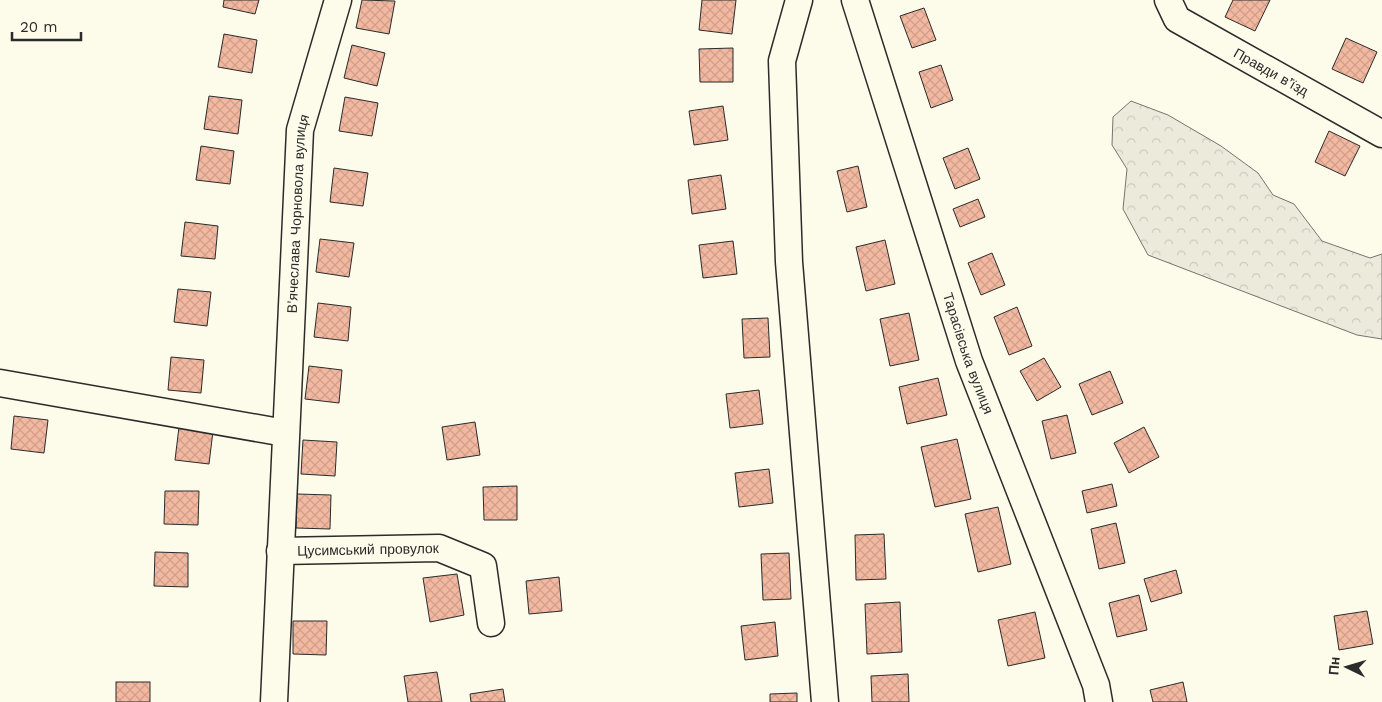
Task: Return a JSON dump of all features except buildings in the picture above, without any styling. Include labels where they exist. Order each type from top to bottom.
[{"type":"street","name":"В'ячеслава Чорновола вулиця","points":[[274,702],[300,130],[338,0]]},
{"type":"street","points":[[799,0],[782,61],[789,262],[825,702]]},
{"type":"street","name":"Тарасівська вулиця","points":[[855,0],[969,361],[1096,685],[1099,702]]},
{"type":"street","name":"Правди в’їзд","points":[[1168,0],[1177,19],[1382,134]]},
{"type":"street","points":[[0,383],[285,433]]},
{"type":"street","name":"Цусимський провулок","points":[[280,551],[439,548],[483,566],[491,623]]},
{"type":"green space","points":[[1131,101],[1168,115],[1221,146],[1258,173],[1273,195],[1294,204],[1322,241],[1370,258],[1382,254],[1382,339],[1357,335],[1148,255],[1123,209],[1127,169],[1112,145],[1113,117]]}]
